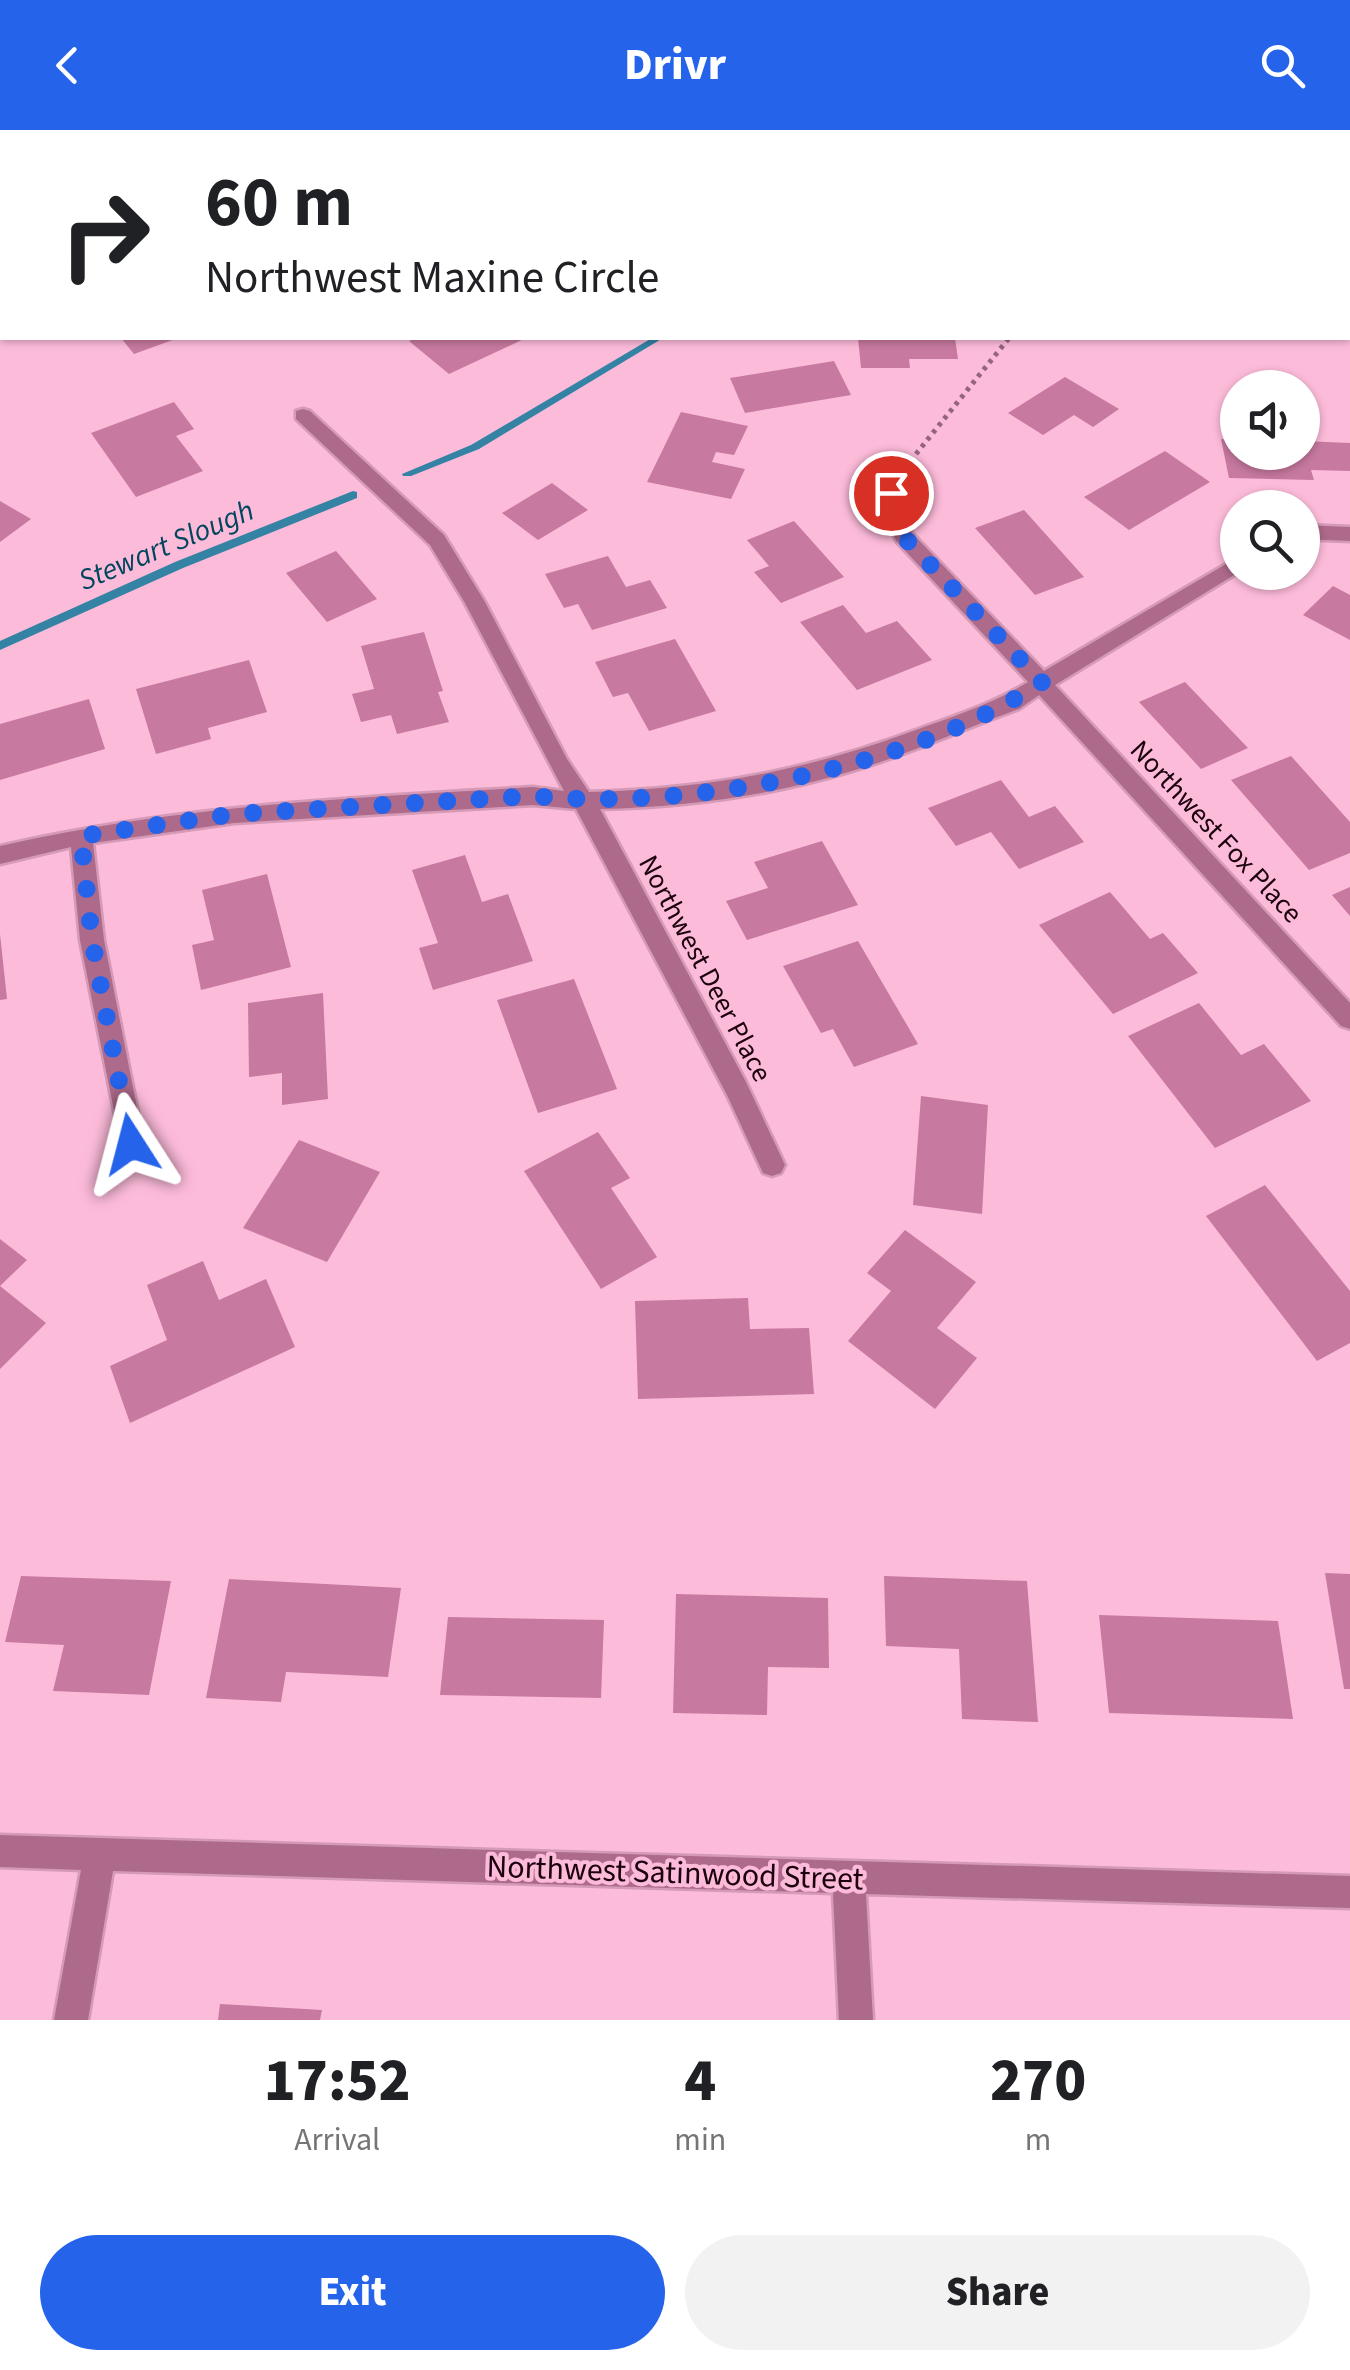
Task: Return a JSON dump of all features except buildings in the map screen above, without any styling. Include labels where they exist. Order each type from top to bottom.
[{"type":"street","name":"Northwest Deer Place","points":[[304,414],[436,540],[475,602],[526,707],[603,833],[624,881],[737,1090],[772,1165]]},
{"type":"street","name":"Northwest Fox Place","points":[[897,473],[891,493],[894,518],[903,536],[1350,1019]]},
{"type":"street","points":[[1320,533],[1350,534]]},
{"type":"street","points":[[0,856],[81,836],[234,814],[533,796],[582,801],[656,800],[754,786],[848,764],[1011,703],[1220,575]]},
{"type":"street","points":[[81,836],[92,940],[131,1144]]},
{"type":"street","name":"Northwest Satinwood Street","points":[[0,1850],[1350,1892]]},
{"type":"street","points":[[71,2020],[100,1854]]},
{"type":"street","points":[[849,1877],[856,2020]]},
{"type":"path","points":[[897,473],[934,435],[1008,340]]},
{"type":"waterway","name":"Stewart Slough","points":[[407,474],[475,447],[655,340]]},
{"type":"waterway","name":"Stewart Slough","points":[[0,646],[179,565],[353,495]]},
{"type":"route","points":[[131,1144],[92,940],[82,875],[81,836],[234,814],[533,796],[582,801],[656,800],[754,786],[848,764],[935,734],[1011,703],[1042,682],[903,536],[894,518],[891,493]]}]
